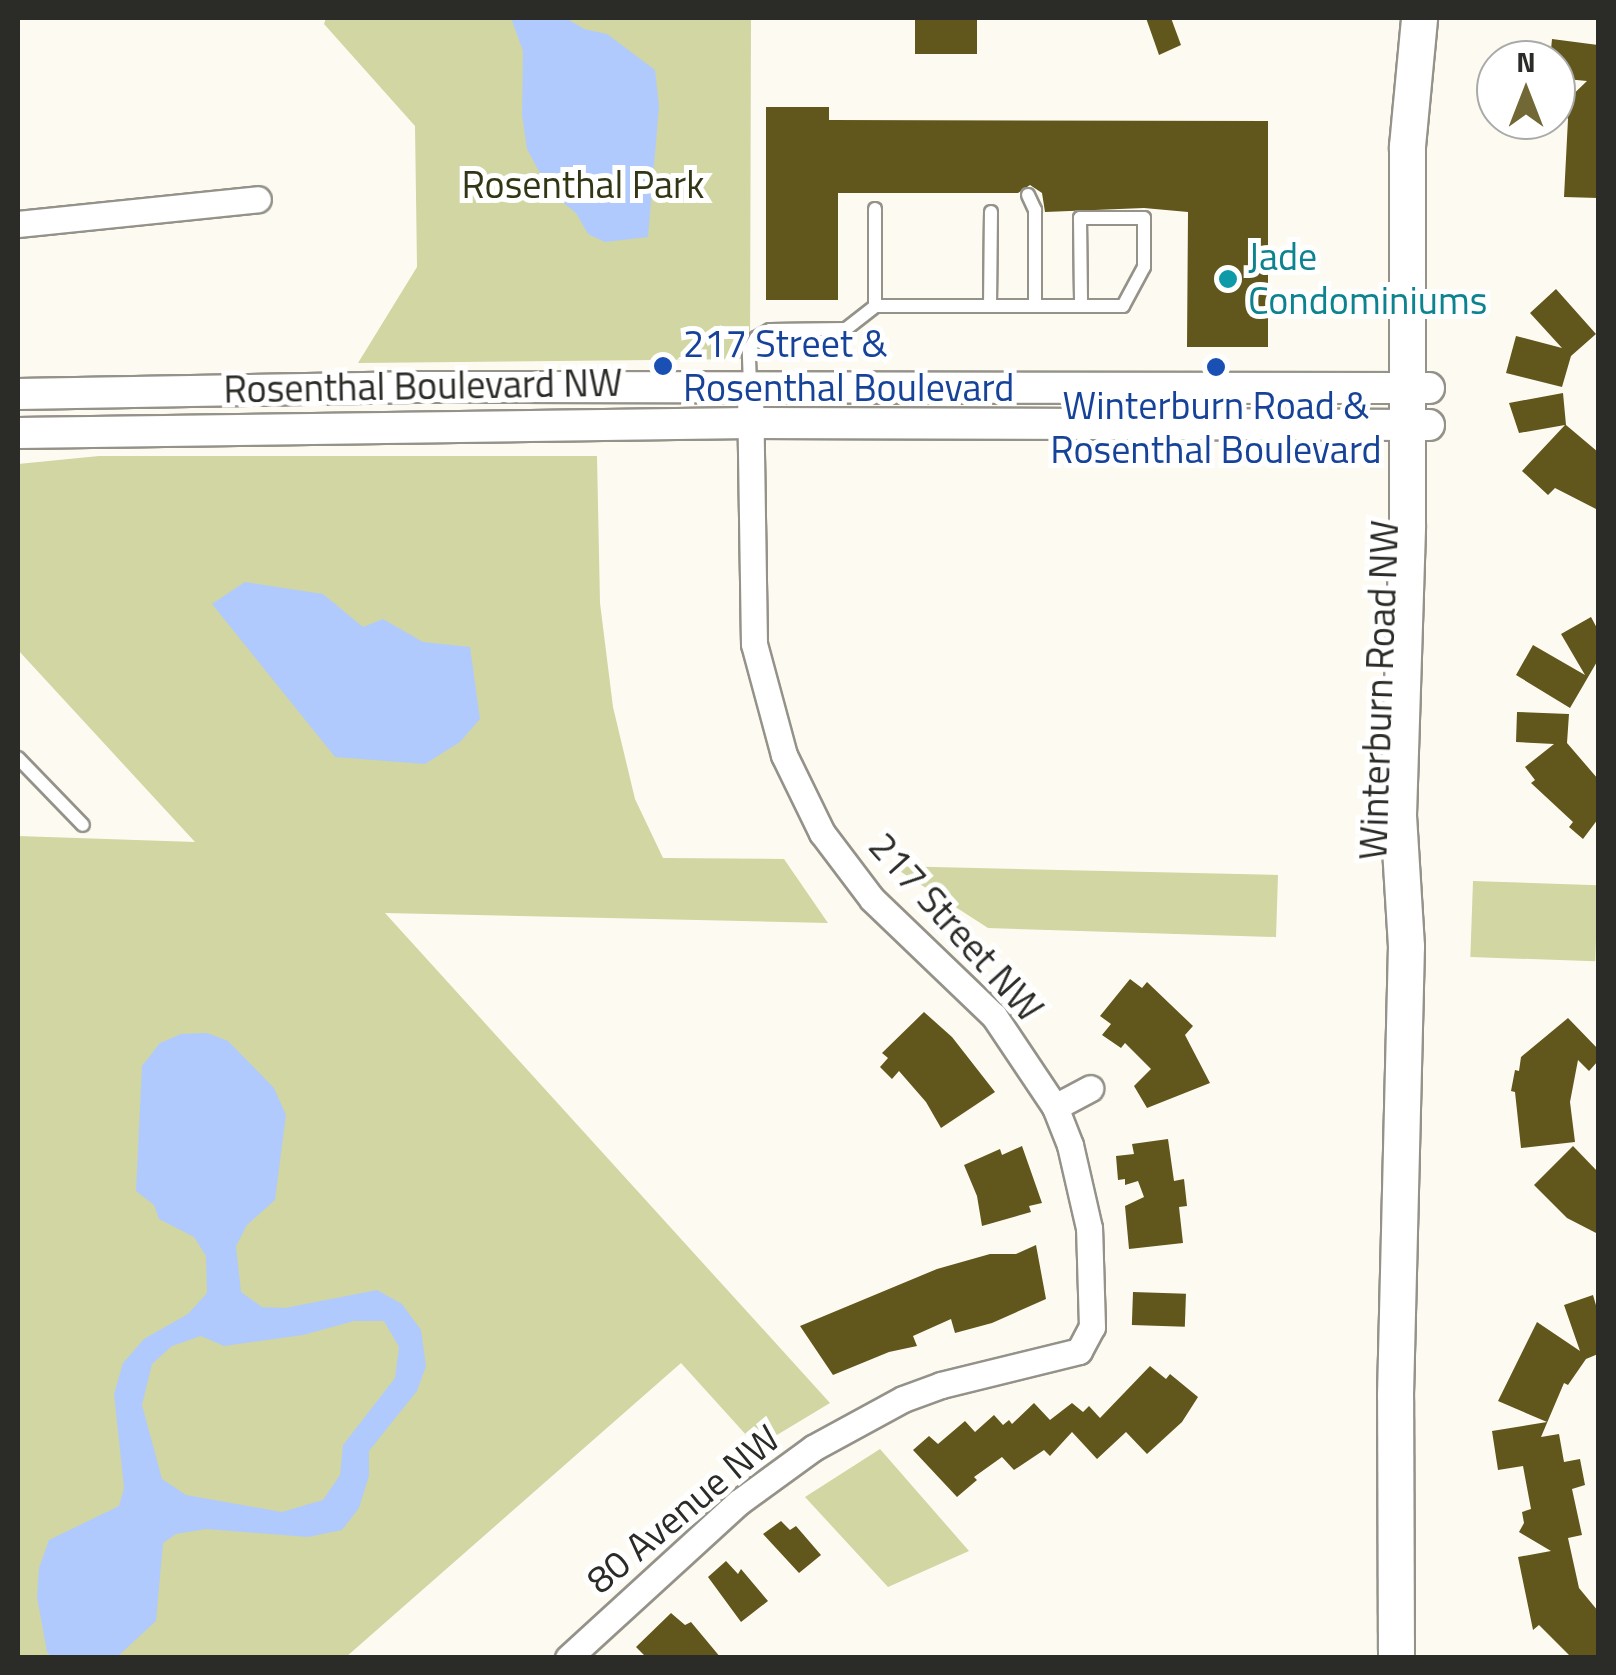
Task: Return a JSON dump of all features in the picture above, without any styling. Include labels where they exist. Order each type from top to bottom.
[{"type":"main road","name":"Winterburn Road NW","points":[[1418,388],[1407,146],[1419,18]]},
{"type":"main road","name":"Winterburn Road NW","points":[[1396,1658],[1396,1375],[1406,946],[1421,816],[1418,388],[1428,18]]},
{"type":"street","points":[[18,224],[258,199]]},
{"type":"street","name":"Rosenthal Boulevard NW","points":[[18,394],[65,390],[750,386],[1418,388]]},
{"type":"street","name":"217 Street NW","points":[[750,386],[754,644],[784,755],[822,833],[842,860],[892,920],[994,1016],[1055,1107],[1070,1145],[1094,1261],[1092,1327],[1079,1351]]},
{"type":"street","name":"Rosenthal Boulevard NW","points":[[18,433],[750,423],[1418,426]]},
{"type":"street","points":[[1055,1107],[1090,1088]]},
{"type":"street","name":"80 Avenue NW","points":[[568,1658],[739,1502],[813,1448],[903,1399],[941,1385],[1079,1351]]},
{"type":"lane","points":[[1034,195],[1035,306]]},
{"type":"lane","points":[[874,306],[876,209]]},
{"type":"lane","points":[[990,306],[991,212]]},
{"type":"lane","points":[[750,386],[749,350],[756,338],[770,330],[846,329],[874,306],[990,306],[1035,306],[1081,306],[1123,306],[1144,267],[1144,218],[1080,218],[1081,306]]},
{"type":"lane","points":[[18,758],[82,826]]},
{"type":"green space","name":"Rosenthal Park","points":[[326,18],[751,18],[750,359],[358,363],[417,267],[415,126],[324,24]]},
{"type":"green space","points":[[99,456],[597,456],[600,603],[613,707],[635,799],[663,858],[784,859],[828,923],[385,913],[830,1403],[757,1447],[681,1363],[346,1657],[18,1657],[18,836],[195,842],[18,650],[18,464]]},
{"type":"green space","points":[[892,866],[1278,875],[1276,937],[988,928]]},
{"type":"green space","points":[[1473,881],[1598,885],[1595,961],[1470,957]]},
{"type":"green space","points":[[880,1449],[969,1551],[888,1587],[805,1497]]},
{"type":"water","points":[[511,18],[566,18],[584,29],[607,34],[655,70],[659,106],[648,237],[605,242],[588,234],[576,213],[550,192],[527,149],[522,115],[523,51]]},
{"type":"water","points":[[245,582],[323,594],[363,627],[383,619],[423,642],[470,647],[480,719],[460,742],[425,764],[335,757],[212,604]]},
{"type":"water","points":[[207,1033],[228,1041],[274,1088],[286,1115],[275,1200],[247,1225],[236,1246],[241,1292],[262,1307],[285,1308],[377,1290],[402,1304],[421,1330],[426,1366],[417,1391],[369,1451],[369,1476],[359,1508],[342,1530],[308,1537],[206,1529],[176,1534],[163,1543],[156,1621],[117,1657],[52,1657],[47,1652],[37,1597],[39,1568],[49,1540],[119,1506],[124,1488],[114,1394],[123,1363],[144,1339],[188,1314],[207,1293],[206,1256],[194,1237],[159,1219],[154,1205],[136,1191],[142,1066],[160,1043],[181,1034]],"holes":[[[354,1321],[384,1321],[399,1347],[395,1378],[343,1445],[340,1475],[323,1500],[282,1512],[186,1495],[162,1479],[142,1405],[152,1364],[172,1346],[201,1336],[224,1346],[303,1335]]]},
{"type":"building","points":[[915,18],[977,18],[977,54],[915,54]]},
{"type":"building","points":[[1146,18],[1171,18],[1181,45],[1159,55]]},
{"type":"building","points":[[1576,42],[1598,45],[1598,198],[1564,197],[1567,140],[1576,140],[1576,92],[1587,81],[1576,80]]},
{"type":"building","points":[[766,107],[829,107],[829,120],[1268,121],[1268,347],[1187,347],[1188,212],[1144,208],[1045,212],[1042,193],[1030,185],[1018,193],[838,193],[838,300],[766,300]]},
{"type":"building","points":[[1556,289],[1596,334],[1571,356],[1562,387],[1506,373],[1516,336],[1562,348],[1530,313]]},
{"type":"building","points":[[1563,393],[1566,425],[1598,452],[1598,510],[1555,488],[1548,495],[1522,471],[1565,425],[1519,433],[1509,403]]},
{"type":"building","points":[[1591,617],[1598,630],[1598,660],[1570,708],[1516,675],[1533,645],[1585,675],[1561,634]]},
{"type":"building","points":[[1517,712],[1569,714],[1567,743],[1598,779],[1598,819],[1583,839],[1569,827],[1573,822],[1531,783],[1535,780],[1525,767],[1554,744],[1516,742]]},
{"type":"building","points":[[1130,979],[1142,988],[1147,982],[1193,1026],[1185,1035],[1210,1083],[1147,1108],[1134,1086],[1151,1069],[1125,1043],[1121,1048],[1102,1035],[1111,1024],[1100,1016]]},
{"type":"building","points":[[924,1012],[952,1037],[995,1092],[941,1128],[926,1102],[899,1071],[892,1079],[880,1067],[888,1058],[882,1053]]},
{"type":"building","points":[[1568,1018],[1598,1049],[1598,1061],[1589,1071],[1578,1060],[1570,1102],[1575,1142],[1521,1148],[1515,1092],[1511,1091],[1515,1070],[1519,1071],[1521,1057]]},
{"type":"building","points":[[1168,1139],[1174,1181],[1184,1179],[1187,1206],[1179,1207],[1183,1243],[1129,1249],[1125,1206],[1144,1197],[1138,1181],[1125,1185],[1125,1179],[1118,1180],[1116,1156],[1134,1154],[1132,1144]]},
{"type":"building","points":[[1022,1146],[1042,1203],[1029,1206],[1031,1212],[982,1226],[977,1196],[964,1165],[1000,1149],[1002,1155]]},
{"type":"building","points":[[1573,1146],[1598,1172],[1598,1234],[1567,1218],[1534,1185]]},
{"type":"building","points":[[1036,1245],[1046,1299],[992,1323],[955,1333],[951,1319],[913,1336],[917,1346],[889,1352],[833,1375],[800,1326],[937,1269],[990,1254],[1016,1254]]},
{"type":"building","points":[[1133,1292],[1186,1294],[1185,1327],[1132,1325]]},
{"type":"building","points":[[1593,1295],[1598,1312],[1598,1354],[1586,1359],[1568,1385],[1564,1383],[1541,1437],[1559,1434],[1564,1462],[1580,1459],[1585,1485],[1572,1489],[1582,1535],[1568,1538],[1579,1588],[1598,1611],[1598,1658],[1572,1658],[1539,1625],[1533,1630],[1518,1557],[1551,1551],[1519,1532],[1524,1523],[1522,1512],[1531,1509],[1523,1466],[1498,1470],[1492,1431],[1547,1422],[1498,1401],[1537,1322],[1580,1351],[1564,1305]]},
{"type":"building","points":[[1150,1366],[1166,1379],[1170,1374],[1198,1397],[1182,1422],[1147,1454],[1126,1432],[1097,1459],[1072,1432],[1050,1456],[1044,1450],[1014,1470],[1002,1457],[974,1477],[977,1480],[957,1497],[913,1450],[929,1436],[938,1444],[965,1421],[975,1432],[994,1415],[1003,1425],[1009,1420],[1012,1424],[1034,1403],[1050,1420],[1072,1403],[1083,1412],[1089,1406],[1100,1418]]},
{"type":"building","points":[[781,1521],[790,1530],[796,1526],[821,1555],[799,1573],[763,1534]]},
{"type":"building","points":[[726,1561],[738,1574],[741,1569],[768,1601],[741,1622],[708,1577]]},
{"type":"building","points":[[671,1613],[685,1625],[691,1622],[721,1658],[647,1658],[636,1647]]},
{"type":"place","name":"Jade Condominiums","points":[[1228,279]]},
{"type":"place","name":"217 Street & Rosenthal Boulevard","points":[[663,366]]},
{"type":"place","name":"Winterburn Road & Rosenthal Boulevard","points":[[1216,367]]}]
